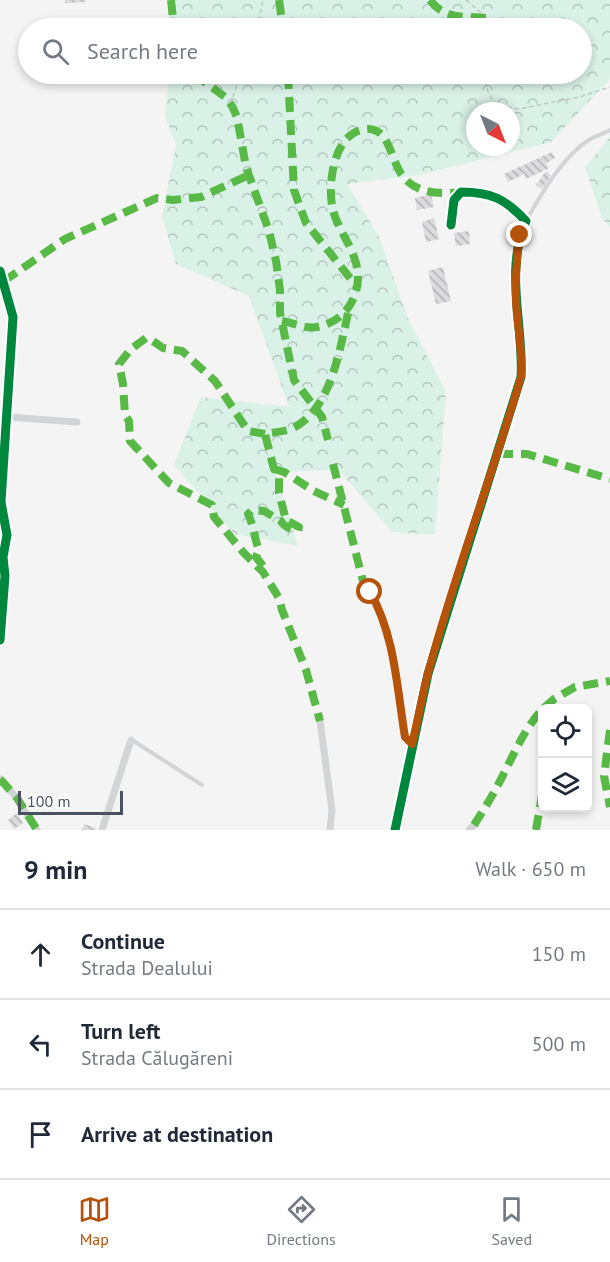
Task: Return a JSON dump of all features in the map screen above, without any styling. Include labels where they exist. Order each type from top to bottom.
[{"type":"street","points":[[395,830],[428,674],[521,377],[516,258],[520,235],[526,221],[506,202],[482,192],[460,192],[454,200],[451,225]]},
{"type":"street","points":[[0,271],[13,317],[1,502],[7,535],[2,556],[5,576],[0,640]]},
{"type":"street","points":[[8,417],[77,422]]},
{"type":"street","points":[[363,582],[383,618],[389,640],[405,737],[412,744]]},
{"type":"street","points":[[320,721],[332,810],[330,830]]},
{"type":"street","points":[[102,830],[131,740]]},
{"type":"street","points":[[0,778],[23,807],[37,830]]},
{"type":"lane","points":[[526,221],[565,162],[588,140],[610,130]]},
{"type":"lane","points":[[131,740],[202,785]]},
{"type":"path","points":[[259,18],[263,0]]},
{"type":"path","points":[[466,0],[487,18]]},
{"type":"path","points":[[230,104],[237,84]]},
{"type":"path","points":[[486,84],[489,94],[497,105],[519,109],[579,97],[610,87]]},
{"type":"green space","points":[[169,0],[610,0],[610,79],[551,142],[520,150],[520,102],[466,102],[466,156],[495,156],[419,175],[347,184],[379,237],[408,318],[446,392],[435,535],[392,532],[339,470],[275,472],[298,546],[234,534],[174,465],[201,397],[289,407],[249,296],[176,264],[162,216],[176,145],[165,116],[168,84],[592,84],[592,18],[169,18]]},
{"type":"green space","points":[[610,137],[610,227],[602,218],[585,167]]},
{"type":"building","points":[[65,0],[86,0],[86,2],[65,3]]},
{"type":"building","points":[[552,152],[555,158],[546,163],[549,168],[526,179],[524,174],[508,182],[504,174]]},
{"type":"building","points":[[546,171],[551,175],[542,189],[536,185]]},
{"type":"building","points":[[431,194],[434,207],[417,210],[415,198]]},
{"type":"building","points":[[434,218],[439,239],[426,242],[422,222]]},
{"type":"building","points":[[469,231],[470,244],[456,246],[454,233]]},
{"type":"building","points":[[443,267],[451,301],[436,304],[428,271]]},
{"type":"building","points":[[17,813],[23,823],[14,829],[8,820]]},
{"type":"building","points":[[84,824],[96,828],[95,830],[82,830]]},
{"type":"marked path","points":[[171,0],[173,18]]},
{"type":"marked path","points":[[279,0],[282,18]]},
{"type":"marked path","points":[[430,0],[449,14],[487,18]]},
{"type":"marked path","points":[[207,84],[225,97],[237,117],[246,167],[269,231],[276,261],[280,313],[294,380],[322,417],[328,440]]},
{"type":"marked path","points":[[289,84],[294,190],[306,223],[358,288]]},
{"type":"marked path","points":[[282,321],[308,327],[328,324],[346,311],[356,292],[358,271],[350,247],[335,216],[331,200],[334,164],[338,152],[352,134],[361,130],[378,131],[388,144],[402,175],[413,186],[437,193],[461,192]]},
{"type":"marked path","points":[[4,281],[65,239],[157,198],[173,200],[201,197],[249,175]]},
{"type":"marked path","points":[[263,566],[256,557],[259,550],[248,514],[252,510],[264,511],[288,528],[298,531],[299,527],[286,520],[279,493],[279,476],[274,469],[265,434],[293,428],[317,407],[338,358],[349,309]]},
{"type":"marked path","points":[[265,434],[248,431],[215,381],[182,351],[163,348],[146,338],[131,349],[119,364],[125,415],[129,421],[130,441],[169,483],[212,505],[214,517],[263,572],[279,598],[306,670],[320,721]]},
{"type":"marked path","points":[[498,454],[527,454],[610,479]]},
{"type":"marked path","points":[[333,464],[363,581]]},
{"type":"marked path","points":[[274,469],[284,472],[314,491],[344,505]]},
{"type":"marked path","points":[[548,704],[575,687],[610,681]]},
{"type":"marked path","points":[[474,825],[517,747],[538,715]]},
{"type":"marked path","points":[[610,730],[604,776],[610,807]]},
{"type":"marked path","points":[[0,779],[17,798],[37,830]]},
{"type":"marked path","points":[[536,830],[539,812]]},
{"type":"cycle path","points":[[395,830],[428,674],[521,377],[516,259],[526,221],[497,198],[481,193],[461,192],[454,200],[451,225]]},
{"type":"cycle path","points":[[0,271],[13,317],[1,502],[7,535],[3,557],[5,576],[0,640]]},
{"type":"route","points":[[370,592],[383,618],[389,640],[405,737],[412,744],[441,630],[521,377],[522,364],[516,300],[516,258],[520,235]]}]
